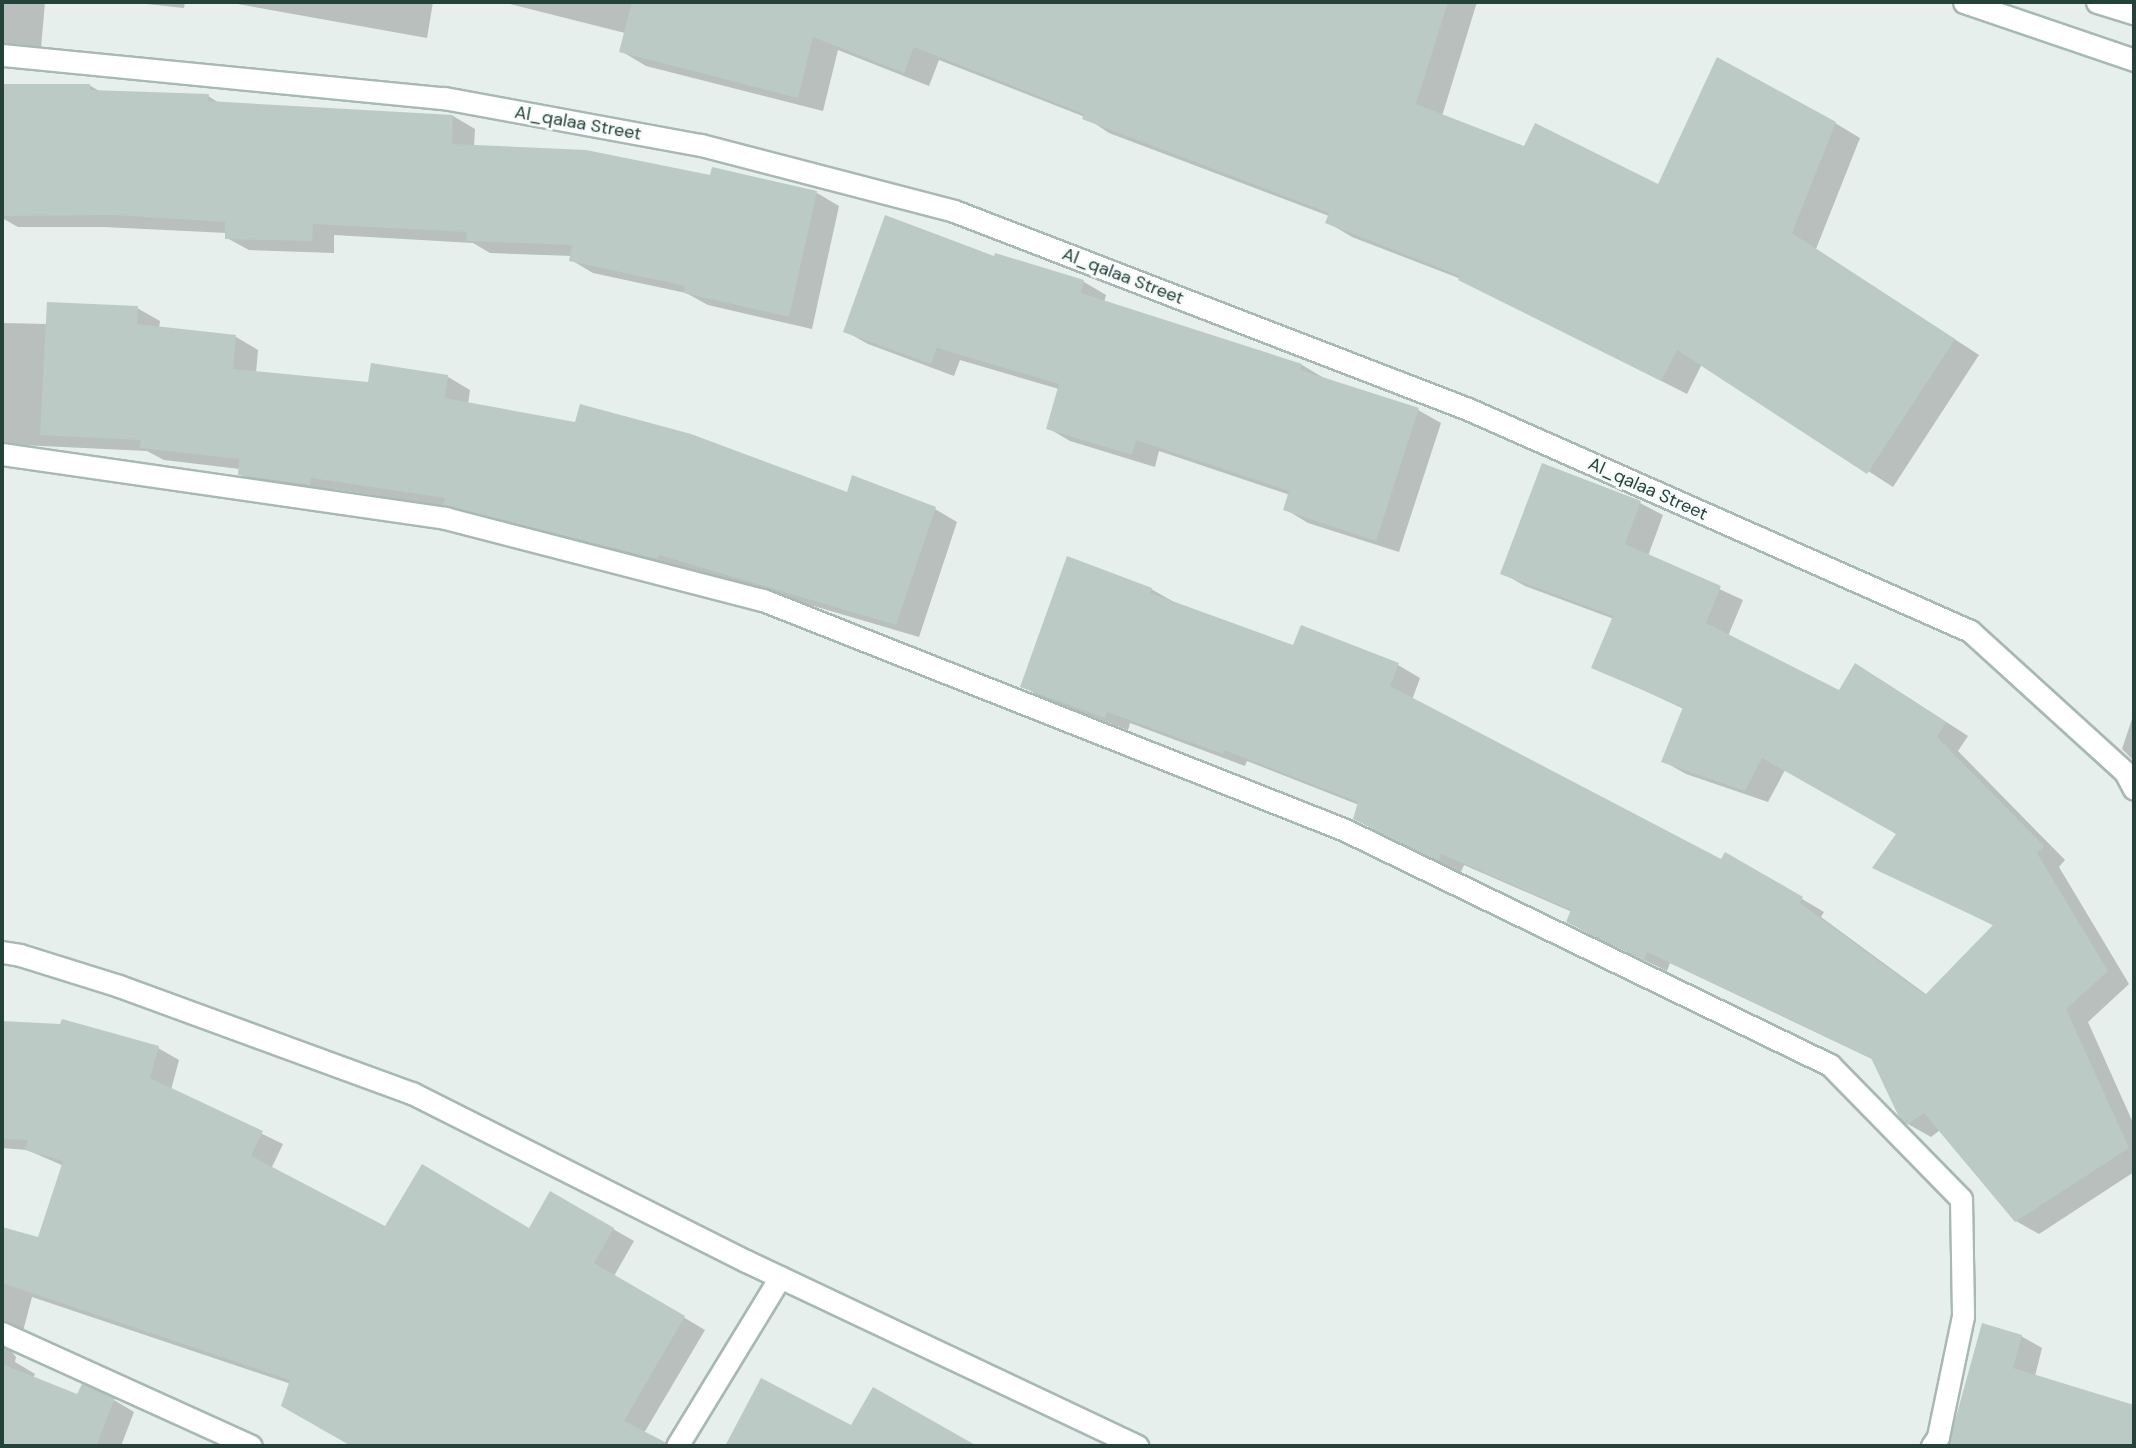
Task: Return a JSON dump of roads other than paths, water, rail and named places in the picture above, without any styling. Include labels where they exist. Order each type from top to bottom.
[{"type":"street","points":[[1964,2],[2134,60]]},
{"type":"street","points":[[2097,2],[2134,13]]},
{"type":"street","name":"Al_qalaa Street","points":[[2,55],[444,98],[701,145],[954,211],[1468,409],[1970,631],[2125,772],[2134,789]]},
{"type":"street","points":[[2,454],[445,518],[764,600],[1345,830],[1830,1065],[1961,1199],[1964,1315],[1938,1437],[1932,1446]]},
{"type":"street","points":[[2,953],[20,955],[119,986],[412,1093],[780,1276],[1138,1446]]},
{"type":"street","points":[[677,1446],[780,1276]]},
{"type":"street","points":[[2,1333],[251,1446]]}]
